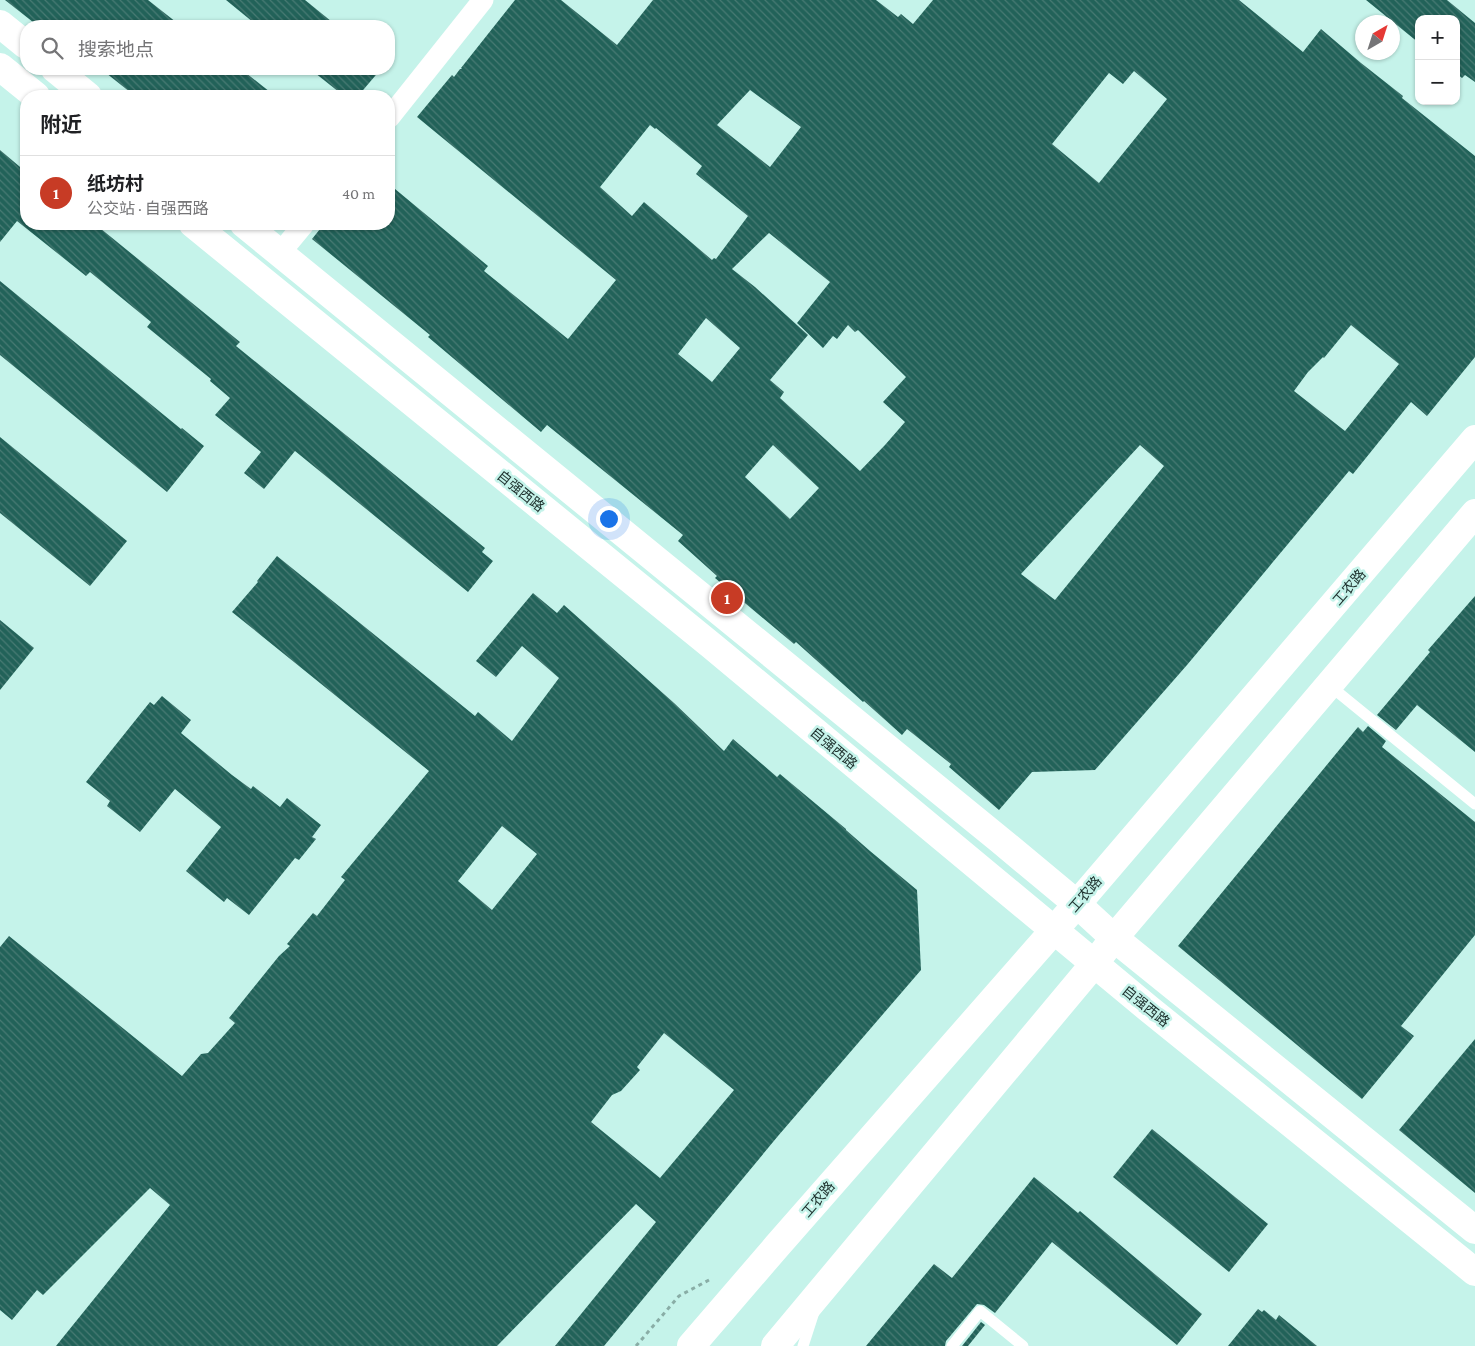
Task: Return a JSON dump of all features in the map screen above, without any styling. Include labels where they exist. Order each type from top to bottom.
[{"type":"main road","points":[[0,24],[20,40]]},
{"type":"main road","points":[[0,67],[29,90]]},
{"type":"main road","points":[[62,75],[81,90]]},
{"type":"main road","name":"自强西路","points":[[200,230],[719,653],[1094,964],[1475,1272]]},
{"type":"main road","points":[[251,230],[1077,904],[1114,938],[1475,1230]]},
{"type":"main road","name":"工农路","points":[[691,1346],[1077,904],[1475,439]]},
{"type":"main road","points":[[775,1346],[1114,938],[1475,513]]},
{"type":"street","points":[[395,110],[482,0]]},
{"type":"street","points":[[280,254],[299,230]]},
{"type":"lane","points":[[1328,685],[1475,804]]},
{"type":"lane","points":[[803,1346],[822,1289]]},
{"type":"lane","points":[[952,1346],[980,1311],[1023,1346]]},
{"type":"building","points":[[5,0],[148,0],[173,20],[30,20]]},
{"type":"building","points":[[226,0],[305,0],[330,20],[251,20]]},
{"type":"building","points":[[515,0],[561,0],[617,45],[653,0],[876,0],[898,17],[901,14],[913,24],[933,0],[1239,0],[1303,52],[1321,29],[1355,58],[1355,60],[1403,96],[1402,98],[1475,156],[1475,357],[1427,416],[1411,402],[1353,474],[1349,471],[1187,665],[1095,770],[1032,772],[999,810],[949,767],[951,764],[907,729],[902,735],[796,642],[794,644],[715,578],[717,576],[678,541],[683,535],[547,425],[541,432],[428,337],[430,335],[312,239],[319,230],[395,230],[395,189],[488,266],[484,271],[568,339],[616,280],[417,117],[452,75],[454,77],[462,69]],"holes":[[[1134,71],[1167,99],[1099,183],[1052,144],[1109,73],[1123,84]],[[750,90],[801,127],[770,167],[717,125]],[[650,125],[702,166],[696,174],[748,216],[716,259],[712,260],[644,202],[632,216],[600,187]],[[769,233],[830,282],[797,323],[823,348],[833,336],[837,339],[848,325],[855,332],[858,330],[906,377],[883,402],[905,422],[860,471],[780,398],[784,392],[770,380],[808,335],[732,269]],[[706,318],[740,348],[712,382],[678,354]],[[1351,325],[1399,364],[1345,431],[1294,391],[1308,372],[1324,358]],[[773,445],[819,488],[790,519],[745,477]],[[1140,445],[1164,466],[1055,600],[1021,574]]]},
{"type":"building","points":[[1366,0],[1447,0],[1475,23],[1475,82],[1465,75],[1462,78],[1460,76],[1460,15],[1415,15],[1415,40],[1400,28],[1400,15],[1384,15]]},
{"type":"building","points":[[109,75],[249,75],[267,90],[127,90]]},
{"type":"building","points":[[318,75],[376,75],[363,90],[336,90]]},
{"type":"building","points":[[0,150],[20,167],[20,223],[17,221],[0,242]]},
{"type":"building","points":[[28,230],[102,230],[240,342],[236,346],[485,548],[482,552],[493,561],[468,592],[295,451],[264,489],[244,473],[261,452],[215,415],[230,398],[210,381],[211,379],[147,327],[151,322],[90,272],[86,276]]},
{"type":"building","points":[[0,281],[204,446],[167,492],[0,355]]},
{"type":"building","points":[[0,437],[127,541],[90,586],[0,513]]},
{"type":"building","points":[[277,556],[475,716],[478,712],[512,741],[559,678],[522,646],[496,677],[476,661],[533,593],[557,613],[564,605],[674,703],[724,751],[733,739],[777,777],[780,774],[917,890],[921,970],[778,1136],[604,1346],[555,1346],[656,1222],[636,1204],[497,1346],[56,1346],[170,1205],[150,1188],[43,1295],[37,1290],[12,1320],[0,1310],[0,947],[9,936],[182,1076],[201,1054],[208,1053],[235,1023],[229,1018],[279,956],[290,946],[287,944],[313,913],[317,916],[345,880],[341,877],[429,771],[232,612]],"holes":[[[502,826],[537,854],[492,910],[458,881]],[[664,1033],[734,1090],[660,1178],[591,1122],[612,1095],[621,1091],[640,1070],[637,1067]]]},
{"type":"building","points":[[1475,596],[1475,752],[1417,705],[1396,730],[1377,715],[1430,652],[1428,650]]},
{"type":"building","points":[[0,620],[34,648],[0,690]]},
{"type":"building","points":[[162,696],[191,720],[181,733],[232,775],[251,789],[253,786],[280,807],[287,798],[321,825],[312,837],[316,839],[299,860],[295,858],[249,915],[227,898],[224,902],[186,871],[221,827],[175,789],[140,832],[107,806],[110,801],[86,782],[150,702],[154,705]]},
{"type":"building","points":[[1368,726],[1386,741],[1382,747],[1475,822],[1475,935],[1401,1026],[1414,1036],[1362,1099],[1178,946],[1358,727],[1363,732]]},
{"type":"building","points":[[1475,1039],[1475,1193],[1399,1130]]},
{"type":"building","points":[[1152,1129],[1268,1224],[1229,1272],[1113,1177]]},
{"type":"building","points":[[1034,1177],[1078,1213],[1080,1211],[1202,1314],[1177,1345],[1052,1242],[995,1313],[984,1305],[977,1304],[946,1341],[945,1346],[866,1346],[934,1264],[952,1278]]},
{"type":"building","points":[[1258,1309],[1262,1312],[1264,1310],[1276,1320],[1279,1315],[1317,1346],[1228,1346]]},
{"type":"building","points":[[981,1322],[985,1325],[968,1346],[962,1346]]},
{"type":"place","name":"纸坊村","points":[[727,598]]}]
